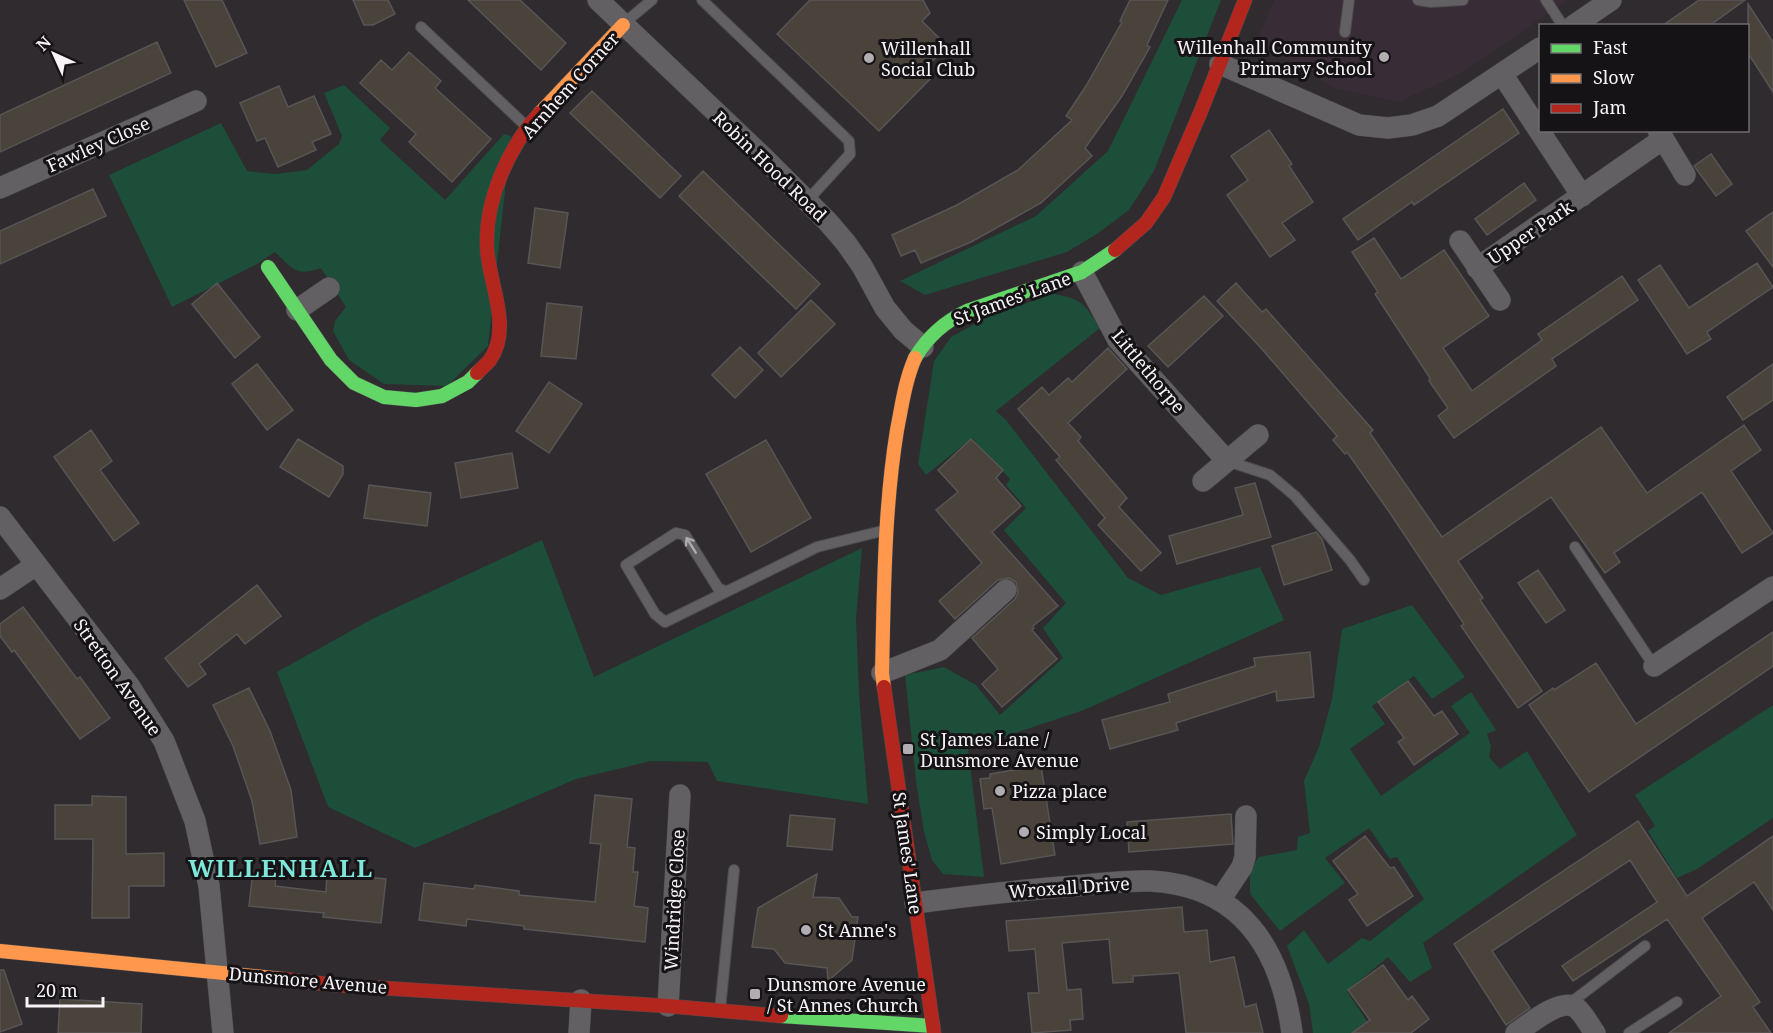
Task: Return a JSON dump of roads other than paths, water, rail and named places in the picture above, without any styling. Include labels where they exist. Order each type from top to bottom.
[{"type":"street","name":"Robin Hood Road","points":[[598,0],[807,201],[846,243],[894,321],[923,347]]},
{"type":"street","name":"St James' Lane","points":[[933,1029],[882,673],[885,530],[894,450],[904,391],[911,367],[923,347],[944,324],[967,311],[1082,272],[1121,246],[1146,223],[1164,197],[1245,0]]},
{"type":"street","points":[[1577,24],[1611,0]]},
{"type":"street","name":"Arnhem Corner","points":[[268,267],[331,360],[354,383],[384,397],[416,400],[442,396],[468,382],[491,359],[498,337],[498,302],[487,248],[490,211],[504,169],[527,127],[623,25]]},
{"type":"street","points":[[1220,64],[1359,125],[1388,128],[1412,125],[1438,116],[1539,49]]},
{"type":"street","name":"Upper Park","points":[[1502,74],[1539,130]]},
{"type":"street","name":"Fawley Close","points":[[0,188],[195,100]]},
{"type":"street","name":"Upper Park","points":[[1540,132],[1582,196]]},
{"type":"street","name":"Upper Park","points":[[1477,268],[1582,196],[1661,135],[1685,175]]},
{"type":"street","name":"Upper Park","points":[[1461,241],[1500,300]]},
{"type":"street","name":"Littlethorpe","points":[[1082,272],[1118,340],[1227,461]]},
{"type":"street","points":[[297,310],[329,288]]},
{"type":"street","points":[[1203,481],[1258,435]]},
{"type":"street","name":"Stretton Avenue","points":[[0,517],[130,687],[164,741],[195,821],[209,886],[223,1033]]},
{"type":"street","points":[[0,589],[36,565]]},
{"type":"street","points":[[1654,666],[1773,587]]},
{"type":"street","points":[[882,673],[940,650],[1006,590]]},
{"type":"street","name":"Windridge Close","points":[[668,1006],[680,795]]},
{"type":"street","points":[[1220,900],[1242,867],[1245,857],[1246,816]]},
{"type":"street","name":"Wroxall Drive","points":[[915,903],[1004,891],[1142,881],[1181,885],[1220,900],[1245,919],[1257,932],[1275,963],[1286,999],[1292,1033]]},
{"type":"street","name":"Dunsmore Avenue","points":[[0,951],[216,971],[335,985],[668,1006],[933,1029]]},
{"type":"street","points":[[579,1033],[581,1000]]},
{"type":"street","points":[[1516,1033],[1551,1010],[1569,1004],[1576,1007],[1595,1033]]},
{"type":"lane","points":[[623,25],[652,0]]},
{"type":"lane","points":[[702,0],[849,141],[850,154],[807,201]]},
{"type":"lane","points":[[1345,32],[1349,0]]},
{"type":"lane","points":[[1418,0],[1431,2],[1462,0]]},
{"type":"lane","points":[[1546,0],[1562,24]]},
{"type":"lane","points":[[421,27],[527,127]]},
{"type":"lane","name":"Littlethorpe","points":[[1227,461],[1270,475],[1287,489],[1365,580]]},
{"type":"lane","points":[[725,591],[718,588],[685,535],[676,533],[626,565],[655,614],[665,622],[817,547],[885,530]]},
{"type":"lane","points":[[1575,547],[1654,666]]},
{"type":"lane","points":[[720,1010],[734,870]]},
{"type":"lane","points":[[1569,1004],[1645,946]]},
{"type":"lane","points":[[1629,1033],[1677,1002]]},
{"type":"place","name":"Willenhall Community Primary School","points":[[1384,57]]},
{"type":"place","name":"Willenhall Social Club","points":[[869,58]]},
{"type":"place","name":"St James Lane / Dunsmore Avenue","points":[[908,749]]},
{"type":"place","name":"Pizza place","points":[[1000,791]]},
{"type":"place","name":"Simply Local","points":[[1024,832]]},
{"type":"place","name":"St Anne's","points":[[806,930]]},
{"type":"place","name":"Dunsmore Avenue / St Annes Church","points":[[755,994]]},
{"type":"district","name":"WILLENHALL","points":[[281,867]]}]
